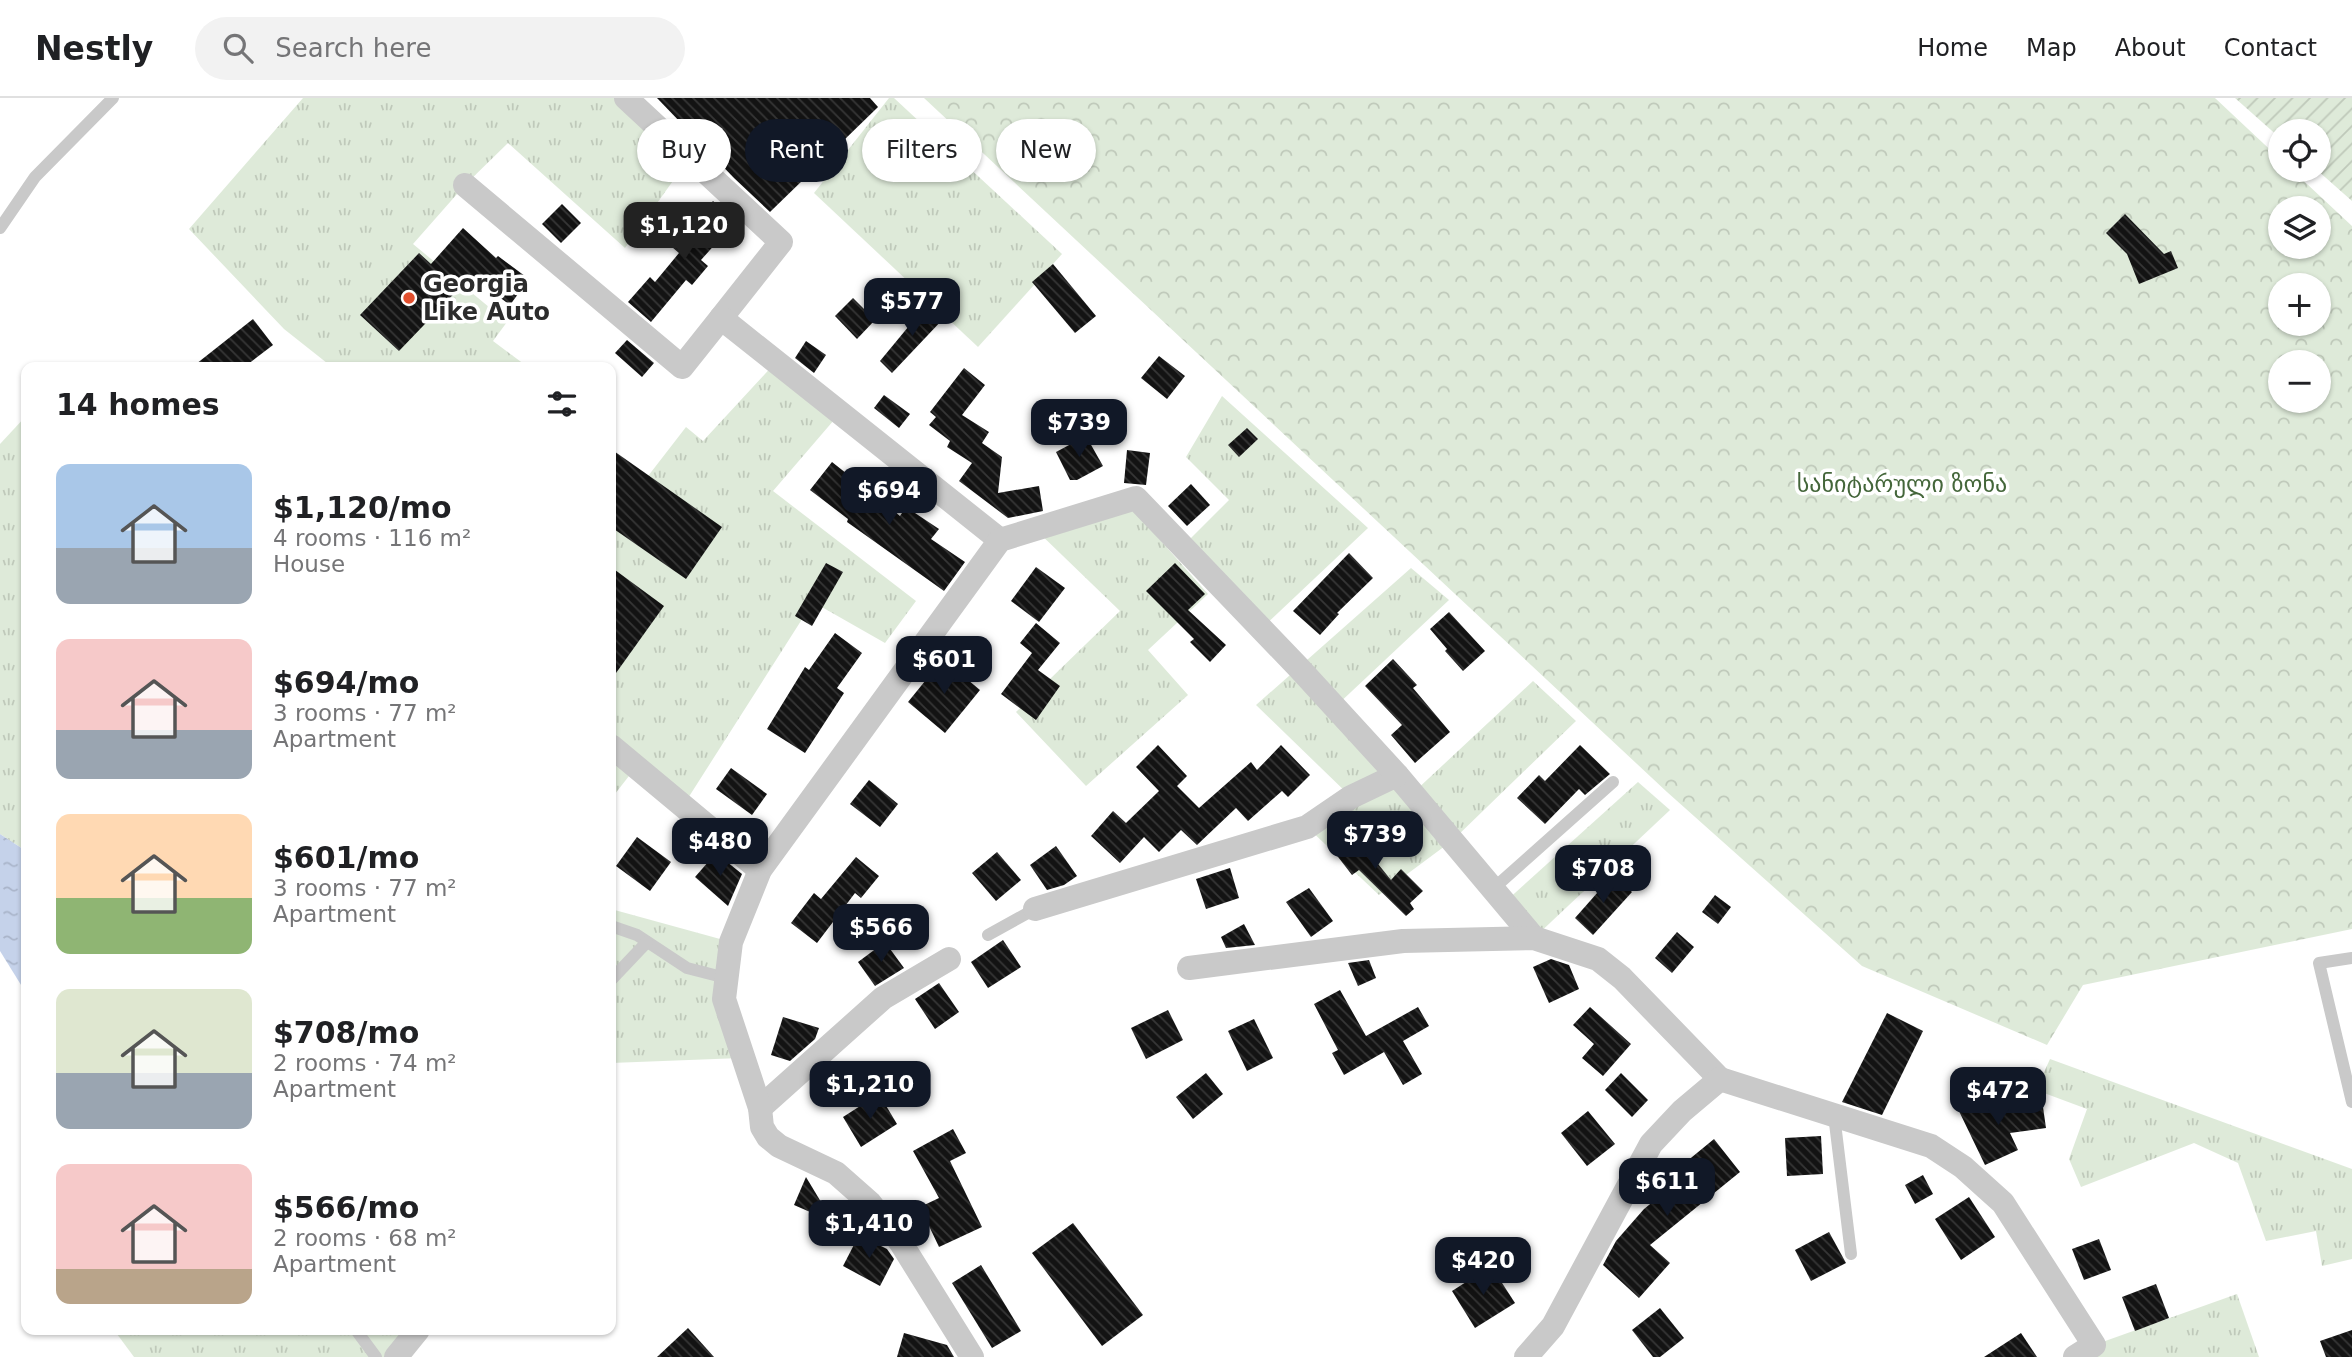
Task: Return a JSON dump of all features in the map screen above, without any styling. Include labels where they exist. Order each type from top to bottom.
[{"type":"street","points":[[465,185],[682,367],[781,242],[626,98]]},
{"type":"street","points":[[721,318],[1000,540]]},
{"type":"street","points":[[972,1357],[901,1243],[870,1203],[836,1172],[779,1146],[768,1137],[762,1128],[760,1108],[724,999],[731,942],[760,870],[1000,540],[1136,498],[1397,775],[1534,938]]},
{"type":"street","points":[[616,750],[760,870]]},
{"type":"street","points":[[1035,909],[1307,827],[1351,797],[1397,775]]},
{"type":"street","points":[[1189,968],[1403,941],[1534,938],[1598,959],[1622,978],[1720,1079],[1931,1146],[1963,1167],[2003,1203],[2094,1345],[2075,1357]]},
{"type":"street","points":[[760,1108],[883,998],[949,959]]},
{"type":"street","points":[[1526,1357],[1553,1326],[1651,1144],[1682,1111],[1720,1079]]},
{"type":"street","points":[[396,1357],[414,1335]]},
{"type":"lane","points":[[0,228],[35,177],[113,98]]},
{"type":"lane","points":[[1494,888],[1613,782]]},
{"type":"lane","points":[[988,935],[1035,909]]},
{"type":"lane","points":[[616,928],[647,942],[687,968],[726,978]]},
{"type":"lane","points":[[616,975],[647,942]]},
{"type":"lane","points":[[2352,958],[2319,964],[2352,1102]]},
{"type":"lane","points":[[1833,1115],[1851,1254]]},
{"type":"lane","points":[[360,1335],[376,1357]]},
{"type":"green space","points":[[303,98],[626,98],[649,119],[637,119],[637,182],[672,182],[625,248],[508,143],[465,185],[413,244],[507,322],[493,341],[521,362],[326,362],[284,329],[189,229]]},
{"type":"green space","points":[[889,98],[894,98],[917,119],[872,119]]},
{"type":"green space","name":"სანიტარული ზონა","points":[[924,98],[2215,98],[2268,148],[2268,182],[2305,182],[2320,196],[2268,196],[2268,259],[2331,259],[2331,206],[2352,226],[2352,929],[2083,985],[2047,1045],[1862,966],[1667,792],[1014,182],[1096,182],[1096,119],[996,119],[996,165],[982,152],[982,119],[946,119]]},
{"type":"green space","points":[[2235,98],[2352,98],[2352,201],[2331,182],[2331,119],[2268,119],[2268,127]]},
{"type":"green space","points":[[862,132],[862,182],[982,182],[982,180],[1062,254],[978,347],[814,193],[823,182],[848,182],[848,150]]},
{"type":"green space","points":[[776,362],[840,413],[773,491],[916,601],[885,643],[813,602],[683,806],[636,767],[616,793],[616,518],[686,427],[703,441]]},
{"type":"green space","points":[[1222,396],[1368,528],[1262,628],[1185,544],[1229,500],[1186,457]]},
{"type":"green space","points":[[21,421],[21,848],[0,834],[0,444]]},
{"type":"green space","points":[[1130,506],[1208,594],[1148,650],[1188,695],[1086,786],[1016,712],[1120,611],[1034,528]]},
{"type":"green space","points":[[1411,568],[1449,600],[1335,707],[1413,793],[1533,681],[1576,721],[1453,840],[1379,895],[1307,827],[1351,797],[1256,705]]},
{"type":"green space","points":[[1638,782],[1670,810],[1534,938],[1505,902]]},
{"type":"green space","points":[[616,910],[731,942],[741,1058],[616,1063]]},
{"type":"green space","points":[[2050,1059],[2352,1169],[2352,1259],[2322,1266],[2316,1231],[2266,1241],[2238,1163],[2194,1143],[2081,1187],[2069,1159],[2087,1109],[2036,1090]]},
{"type":"green space","points":[[2237,1294],[2259,1357],[2075,1357],[2094,1345]]},
{"type":"green space","points":[[118,1335],[414,1335],[396,1357],[134,1357]]},
{"type":"water","points":[[0,834],[21,848],[21,985],[0,951]]},
{"type":"building","points":[[657,98],[870,98],[878,107],[866,119],[862,119],[862,123],[848,136],[848,119],[745,119],[745,182],[801,182],[770,212],[731,175],[731,119],[677,119]]},
{"type":"building","points":[[713,201],[735,222],[701,260],[708,266],[692,285],[686,280],[651,322],[628,302],[650,277],[655,282],[679,253],[672,247]]},
{"type":"building","points":[[562,204],[581,223],[561,243],[542,224]]},
{"type":"building","points":[[2125,214],[2164,254],[2171,251],[2178,268],[2139,284],[2127,254],[2106,233]]},
{"type":"building","points":[[463,228],[496,258],[498,256],[529,279],[510,305],[471,276],[399,351],[360,315],[419,253],[431,264]]},
{"type":"building","points":[[1053,264],[1096,316],[1075,333],[1032,282]]},
{"type":"building","points":[[853,298],[875,320],[857,339],[835,316]]},
{"type":"building","points":[[928,303],[944,318],[892,373],[880,361]]},
{"type":"building","points":[[253,319],[273,345],[251,362],[199,362]]},
{"type":"building","points":[[627,340],[654,363],[642,377],[615,353]]},
{"type":"building","points":[[806,341],[826,355],[814,373],[795,358]]},
{"type":"building","points":[[1159,356],[1185,376],[1167,399],[1141,378]]},
{"type":"building","points":[[964,368],[985,385],[962,415],[989,432],[982,443],[1002,457],[998,493],[1039,486],[1043,511],[1008,518],[959,481],[972,463],[947,447],[950,441],[929,425],[936,417],[930,412]]},
{"type":"building","points":[[884,395],[910,414],[899,428],[874,408]]},
{"type":"building","points":[[1247,428],[1258,439],[1239,457],[1228,445]]},
{"type":"building","points":[[1086,436],[1103,466],[1077,480],[1070,480],[1056,452]]},
{"type":"building","points":[[1127,450],[1150,453],[1146,485],[1124,483]]},
{"type":"building","points":[[616,453],[722,527],[686,579],[616,530]]},
{"type":"building","points":[[832,462],[900,516],[906,507],[939,529],[931,539],[965,562],[944,591],[847,522],[848,519],[810,490]]},
{"type":"building","points":[[1191,484],[1210,505],[1187,526],[1168,506]]},
{"type":"building","points":[[1349,553],[1373,578],[1337,613],[1339,614],[1320,635],[1293,611]]},
{"type":"building","points":[[826,563],[843,572],[812,626],[795,616]]},
{"type":"building","points":[[1175,563],[1205,594],[1188,610],[1226,645],[1210,662],[1190,642],[1194,639],[1146,591]]},
{"type":"building","points":[[1036,567],[1065,588],[1039,622],[1011,601]]},
{"type":"building","points":[[616,571],[664,606],[616,673]]},
{"type":"building","points":[[1449,612],[1485,651],[1463,671],[1430,629]]},
{"type":"building","points":[[1036,623],[1060,643],[1038,670],[1060,686],[1036,720],[1001,694],[1032,653],[1020,643]]},
{"type":"building","points":[[835,633],[862,653],[837,688],[844,693],[805,753],[767,729],[805,667],[809,670]]},
{"type":"building","points":[[943,659],[980,690],[945,733],[908,702]]},
{"type":"building","points":[[1393,659],[1417,685],[1413,688],[1450,732],[1415,763],[1391,735],[1402,725],[1365,686]]},
{"type":"building","points":[[1158,745],[1187,776],[1177,786],[1199,808],[1251,762],[1257,770],[1281,745],[1310,775],[1288,797],[1282,791],[1248,821],[1236,808],[1197,845],[1181,830],[1159,852],[1144,837],[1120,863],[1091,836],[1113,811],[1126,823],[1159,791],[1136,767]]},
{"type":"building","points":[[1580,745],[1610,774],[1585,795],[1579,789],[1545,824],[1517,798],[1539,775],[1545,781]]},
{"type":"building","points":[[731,768],[767,794],[752,815],[716,789]]},
{"type":"building","points":[[869,780],[898,804],[880,827],[850,804]]},
{"type":"building","points":[[1348,827],[1391,880],[1401,869],[1423,891],[1410,903],[1414,909],[1406,916],[1359,870],[1352,875],[1328,844]]},
{"type":"building","points":[[637,837],[671,862],[650,891],[616,866]]},
{"type":"building","points":[[1056,846],[1077,876],[1064,885],[1047,890],[1030,865]]},
{"type":"building","points":[[997,852],[1021,880],[996,901],[972,873]]},
{"type":"building","points":[[716,853],[742,874],[728,906],[695,877]]},
{"type":"building","points":[[856,857],[879,876],[861,898],[855,893],[817,943],[791,923],[814,893],[821,899]]},
{"type":"building","points":[[1230,868],[1239,898],[1206,909],[1196,879]]},
{"type":"building","points":[[1613,875],[1632,892],[1593,935],[1575,918]]},
{"type":"building","points":[[1309,888],[1333,921],[1311,937],[1286,902]]},
{"type":"building","points":[[1715,895],[1731,907],[1718,924],[1702,912]]},
{"type":"building","points":[[1244,924],[1255,945],[1226,948],[1221,937]]},
{"type":"building","points":[[1677,932],[1694,947],[1672,973],[1655,958]]},
{"type":"building","points":[[1003,940],[1021,967],[988,988],[971,962]]},
{"type":"building","points":[[885,942],[904,968],[875,986],[858,962]]},
{"type":"building","points":[[1551,959],[1569,965],[1579,989],[1549,1003],[1533,967]]},
{"type":"building","points":[[1369,960],[1376,978],[1358,986],[1348,963]]},
{"type":"building","points":[[939,983],[959,1012],[935,1029],[915,999]]},
{"type":"building","points":[[1340,990],[1366,1036],[1418,1007],[1429,1026],[1403,1041],[1422,1074],[1403,1085],[1384,1052],[1344,1075],[1332,1053],[1338,1050],[1314,1004]]},
{"type":"building","points":[[1590,1007],[1631,1044],[1603,1076],[1582,1058],[1594,1044],[1573,1025]]},
{"type":"building","points":[[1168,1010],[1183,1040],[1146,1059],[1131,1028]]},
{"type":"building","points":[[1887,1013],[1923,1031],[1882,1115],[1842,1102]]},
{"type":"building","points":[[783,1017],[819,1028],[815,1039],[790,1061],[771,1055]]},
{"type":"building","points":[[1254,1019],[1273,1058],[1247,1071],[1228,1031]]},
{"type":"building","points":[[1206,1073],[1223,1094],[1193,1119],[1176,1097]]},
{"type":"building","points":[[1621,1073],[1648,1100],[1632,1117],[1605,1090]]},
{"type":"building","points":[[1992,1093],[2001,1113],[2043,1107],[2046,1128],[2010,1133],[2018,1150],[1985,1165],[1958,1109]]},
{"type":"building","points":[[879,1094],[897,1124],[861,1147],[843,1117]]},
{"type":"building","points":[[1588,1111],[1615,1144],[1587,1166],[1561,1133]]},
{"type":"building","points":[[953,1129],[966,1153],[950,1161],[982,1227],[939,1247],[920,1207],[939,1198],[913,1151]]},
{"type":"building","points":[[1821,1136],[1823,1174],[1787,1176],[1785,1138]]},
{"type":"building","points":[[1714,1139],[1740,1172],[1650,1245],[1670,1263],[1639,1298],[1603,1265],[1616,1241],[1644,1209],[1670,1188],[1666,1184],[1689,1166],[1686,1162]]},
{"type":"building","points":[[1923,1175],[1933,1194],[1915,1204],[1905,1185]]},
{"type":"building","points":[[806,1177],[833,1222],[794,1205]]},
{"type":"building","points":[[1969,1197],[1995,1237],[1961,1260],[1935,1219]]},
{"type":"building","points":[[1073,1223],[1143,1315],[1102,1346],[1032,1253]]},
{"type":"building","points":[[1829,1232],[1846,1263],[1811,1281],[1795,1250]]},
{"type":"building","points":[[859,1235],[887,1249],[894,1259],[880,1286],[843,1266]]},
{"type":"building","points":[[2099,1239],[2111,1270],[2084,1280],[2072,1249]]},
{"type":"building","points":[[981,1265],[1021,1331],[992,1348],[952,1283]]},
{"type":"building","points":[[1491,1266],[1515,1303],[1475,1328],[1452,1291]]},
{"type":"building","points":[[2156,1284],[2169,1318],[2135,1331],[2122,1297]]},
{"type":"building","points":[[1660,1308],[1684,1338],[1660,1357],[1653,1357],[1632,1330]]},
{"type":"building","points":[[688,1328],[714,1357],[657,1357]]},
{"type":"building","points":[[2352,1330],[2352,1357],[2326,1357],[2320,1341]]},
{"type":"building","points":[[904,1333],[947,1345],[954,1357],[897,1357]]},
{"type":"building","points":[[2021,1333],[2037,1357],[1984,1357]]},
{"type":"place","name":"Georgia Like Auto","points":[[409,298]]}]
